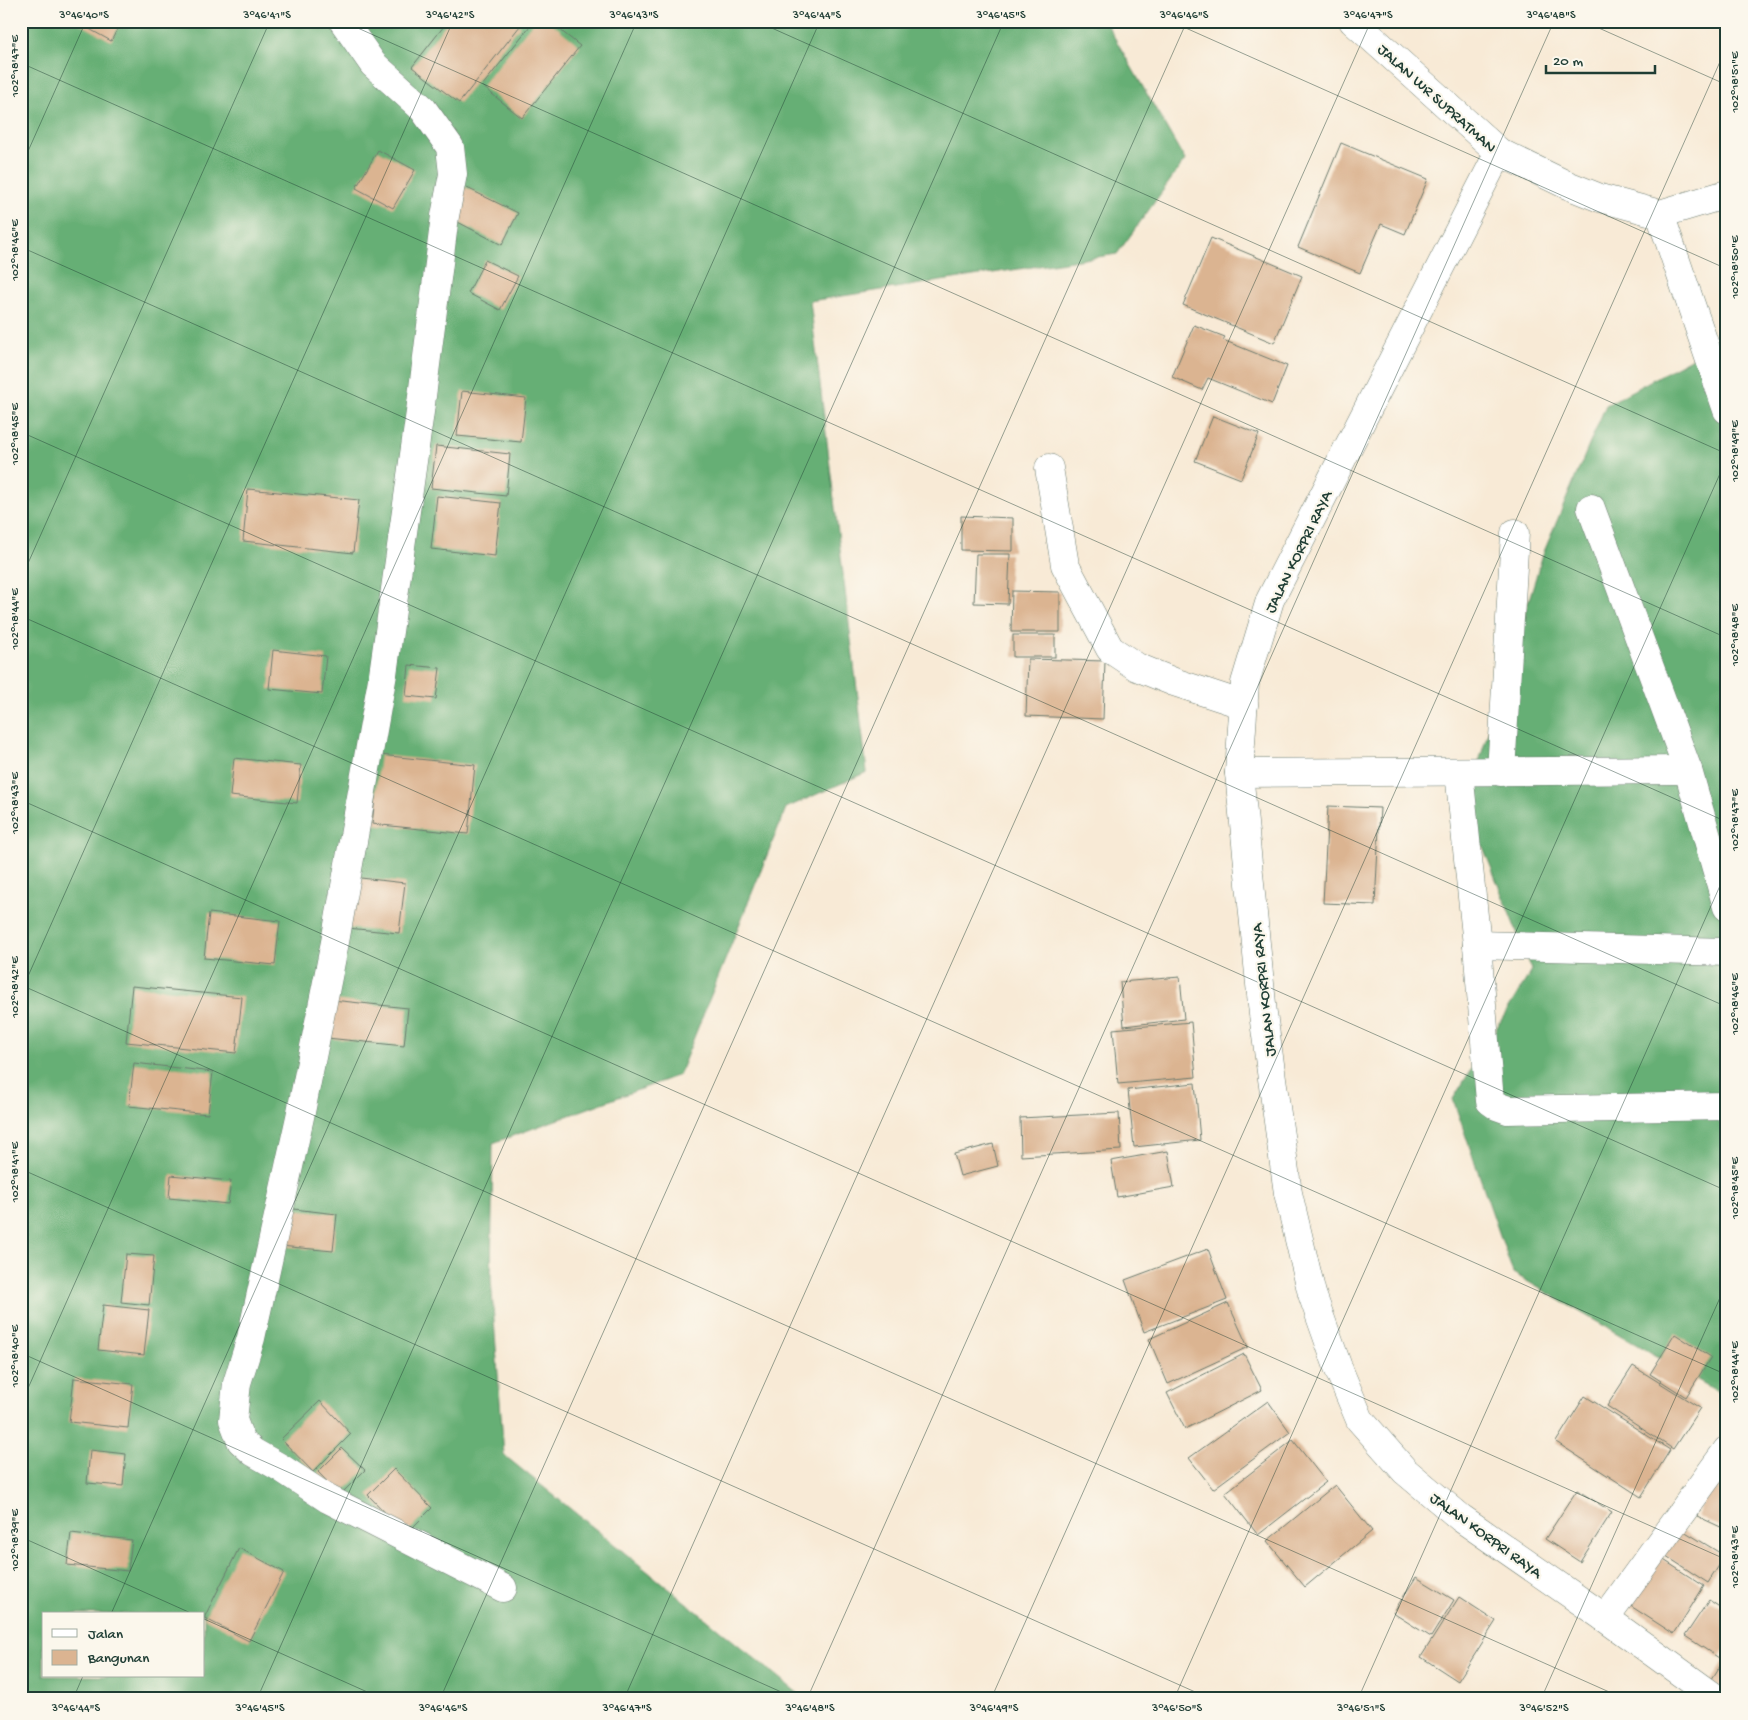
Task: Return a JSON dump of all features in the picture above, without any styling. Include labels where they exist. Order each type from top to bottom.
[{"type":"main road","points":[[343,21],[373,64],[423,109],[450,147],[453,174],[445,216],[420,412],[383,674],[335,942],[304,1098],[251,1338],[237,1383],[233,1420],[241,1441],[253,1452],[328,1499],[503,1588]]},
{"type":"main road","name":"JALAN WR SUPRATMAN","points":[[1352,21],[1499,152],[1565,184],[1600,198],[1660,214]]},
{"type":"main road","name":"JALAN KORPRI RAYA","points":[[1499,152],[1270,600],[1245,683],[1239,773],[1263,1014],[1288,1193],[1312,1294],[1339,1370],[1360,1420],[1405,1471],[1461,1518],[1717,1699]]},
{"type":"main road","points":[[1727,194],[1660,214],[1727,410]]},
{"type":"main road","points":[[1049,468],[1065,565],[1110,649],[1144,670],[1244,705]]},
{"type":"main road","points":[[1591,508],[1721,859],[1727,907]]},
{"type":"main road","points":[[1501,772],[1515,533]]},
{"type":"main road","points":[[1239,773],[1688,770]]},
{"type":"main road","points":[[1458,772],[1477,945],[1490,1101],[1497,1106],[1514,1110],[1727,1106]]},
{"type":"main road","points":[[1477,945],[1727,952]]},
{"type":"main road","points":[[1605,1618],[1727,1450]]},
{"type":"green space","points":[[21,21],[1105,21],[1185,160],[1117,254],[810,301],[867,772],[786,808],[679,1075],[493,1143],[491,1279],[504,1455],[805,1699],[21,1699]]},
{"type":"green space","points":[[1727,339],[1727,1397],[1513,1273],[1453,1099],[1532,970],[1466,804],[1543,554],[1606,405]]},
{"type":"building","points":[[75,21],[122,21],[111,41]]},
{"type":"building","points":[[448,21],[514,21],[520,26],[459,103],[412,67]]},
{"type":"building","points":[[534,21],[549,21],[580,46],[522,118],[482,86]]},
{"type":"building","points":[[1341,143],[1428,179],[1405,234],[1381,224],[1360,273],[1298,247]]},
{"type":"building","points":[[378,150],[415,170],[393,208],[356,188]]},
{"type":"building","points":[[465,187],[518,213],[502,245],[450,218]]},
{"type":"building","points":[[1211,238],[1302,276],[1274,343],[1183,305]]},
{"type":"building","points":[[485,260],[518,276],[500,310],[468,293]]},
{"type":"building","points":[[1194,325],[1225,337],[1223,340],[1287,366],[1272,404],[1208,378],[1202,390],[1172,377]]},
{"type":"building","points":[[462,391],[526,398],[521,442],[457,436]]},
{"type":"building","points":[[1213,416],[1259,434],[1241,479],[1195,461]]},
{"type":"building","points":[[436,446],[510,454],[506,496],[431,488]]},
{"type":"building","points":[[248,489],[359,500],[353,553],[243,541]]},
{"type":"building","points":[[437,496],[501,503],[495,556],[431,549]]},
{"type":"building","points":[[961,516],[1013,518],[1013,551],[961,550]]},
{"type":"building","points":[[976,554],[1010,554],[1008,604],[974,603]]},
{"type":"building","points":[[1012,591],[1060,592],[1060,632],[1011,632]]},
{"type":"building","points":[[1013,635],[1055,635],[1055,657],[1013,657]]},
{"type":"building","points":[[273,650],[326,656],[322,694],[269,689]]},
{"type":"building","points":[[1028,659],[1105,661],[1103,719],[1026,716]]},
{"type":"building","points":[[409,665],[440,668],[436,699],[406,696]]},
{"type":"building","points":[[380,755],[475,765],[468,834],[372,824]]},
{"type":"building","points":[[234,758],[301,765],[297,803],[230,796]]},
{"type":"building","points":[[1328,806],[1380,808],[1375,905],[1323,903]]},
{"type":"building","points":[[352,877],[405,883],[399,933],[347,928]]},
{"type":"building","points":[[209,913],[280,921],[275,965],[204,958]]},
{"type":"building","points":[[1180,977],[1184,1019],[1124,1026],[1120,982]]},
{"type":"building","points":[[132,986],[242,997],[236,1053],[126,1042]]},
{"type":"building","points":[[332,1000],[408,1008],[404,1046],[327,1038]]},
{"type":"building","points":[[1191,1022],[1196,1077],[1118,1084],[1113,1029]]},
{"type":"building","points":[[134,1063],[213,1072],[208,1114],[129,1106]]},
{"type":"building","points":[[1195,1083],[1200,1140],[1134,1147],[1128,1090]]},
{"type":"building","points":[[1119,1113],[1121,1150],[1021,1156],[1020,1118]]},
{"type":"building","points":[[993,1144],[998,1166],[960,1176],[954,1154]]},
{"type":"building","points":[[1168,1151],[1174,1187],[1117,1197],[1111,1161]]},
{"type":"building","points":[[171,1175],[231,1181],[228,1204],[169,1198]]},
{"type":"building","points":[[285,1208],[337,1214],[333,1251],[280,1246]]},
{"type":"building","points":[[1208,1249],[1227,1300],[1144,1332],[1125,1280]]},
{"type":"building","points":[[126,1254],[154,1256],[149,1305],[121,1302]]},
{"type":"building","points":[[1228,1303],[1248,1347],[1168,1384],[1149,1339]]},
{"type":"building","points":[[103,1305],[149,1310],[144,1355],[98,1350]]},
{"type":"building","points":[[1675,1334],[1711,1357],[1686,1397],[1650,1374]]},
{"type":"building","points":[[1244,1354],[1262,1390],[1185,1429],[1167,1393]]},
{"type":"building","points":[[1633,1366],[1700,1408],[1673,1449],[1607,1406]]},
{"type":"building","points":[[74,1378],[133,1384],[128,1428],[69,1422]]},
{"type":"building","points":[[1585,1396],[1670,1450],[1641,1497],[1556,1442]]},
{"type":"building","points":[[320,1401],[351,1434],[313,1472],[281,1439]]},
{"type":"building","points":[[1268,1401],[1290,1432],[1213,1489],[1189,1458]]},
{"type":"building","points":[[1293,1440],[1326,1482],[1258,1535],[1225,1493]]},
{"type":"building","points":[[342,1448],[365,1470],[340,1495],[318,1472]]},
{"type":"building","points":[[90,1450],[126,1454],[123,1486],[87,1483]]},
{"type":"building","points":[[1725,1457],[1727,1458],[1727,1530],[1697,1516]]},
{"type":"building","points":[[394,1469],[432,1508],[406,1534],[368,1495]]},
{"type":"building","points":[[1335,1485],[1372,1531],[1305,1587],[1267,1541]]},
{"type":"building","points":[[1577,1490],[1612,1512],[1580,1562],[1545,1539]]},
{"type":"building","points":[[1679,1528],[1725,1556],[1708,1583],[1663,1554]]},
{"type":"building","points":[[71,1533],[132,1540],[128,1571],[67,1565]]},
{"type":"building","points":[[239,1548],[284,1572],[249,1641],[205,1619]]},
{"type":"building","points":[[1656,1555],[1704,1586],[1674,1634],[1626,1603]]},
{"type":"building","points":[[1416,1577],[1454,1600],[1431,1637],[1393,1613]]},
{"type":"building","points":[[1459,1597],[1496,1621],[1458,1681],[1421,1657]]},
{"type":"building","points":[[1709,1600],[1727,1612],[1727,1645],[1719,1658],[1685,1636]]},
{"type":"building","points":[[1727,1655],[1727,1693],[1710,1682]]}]
